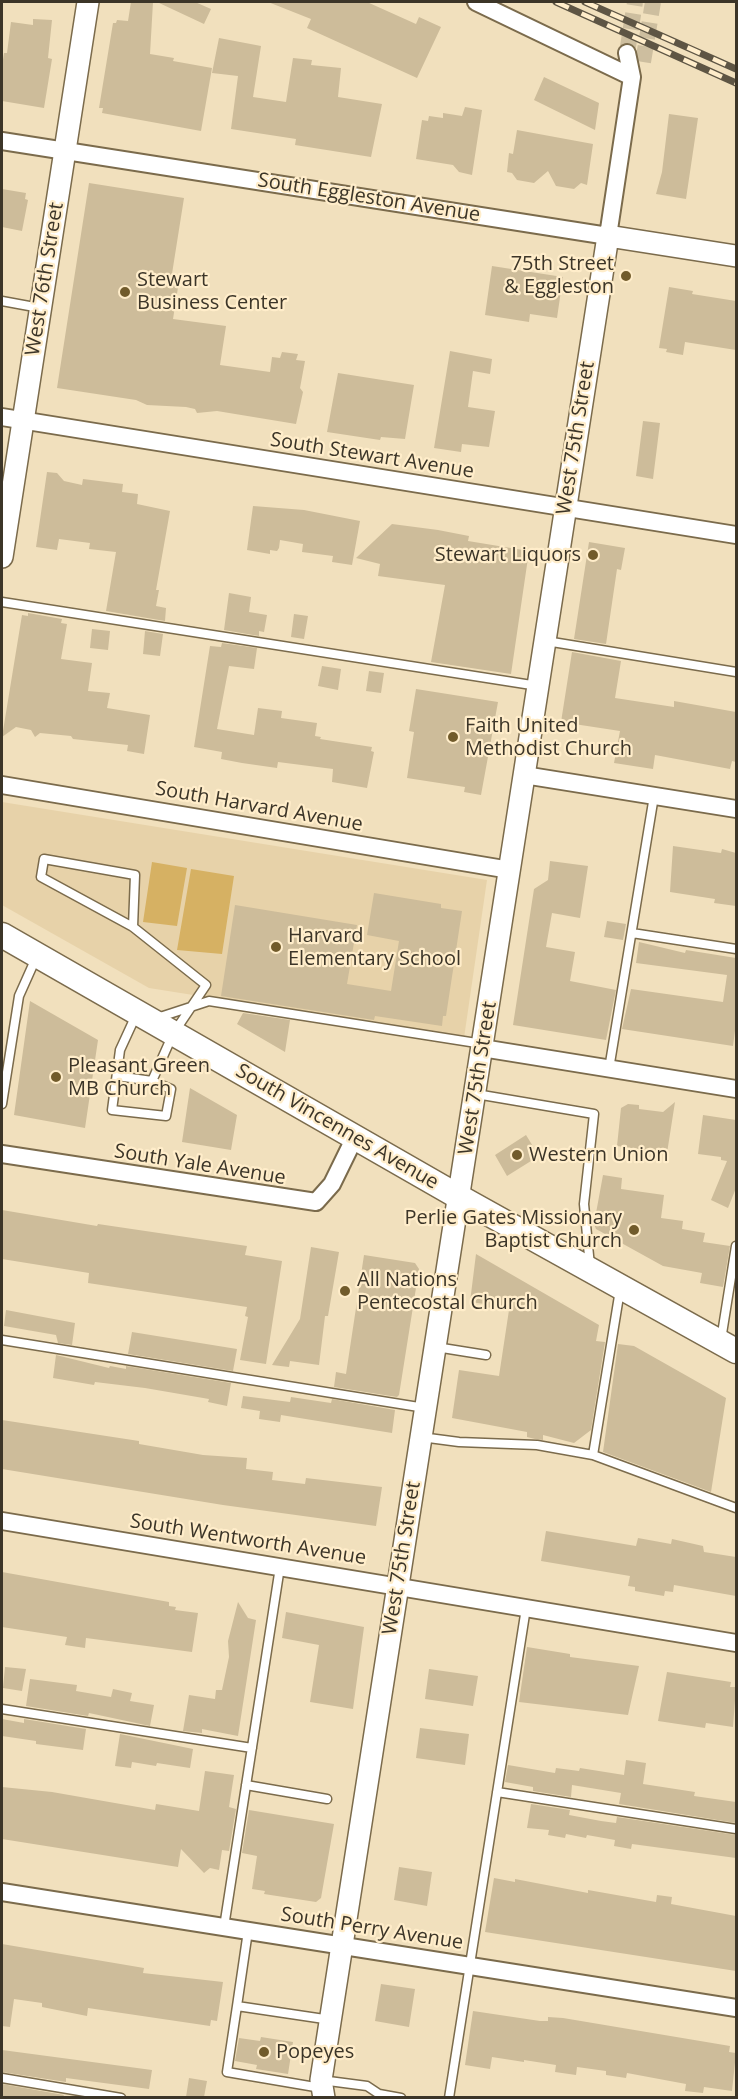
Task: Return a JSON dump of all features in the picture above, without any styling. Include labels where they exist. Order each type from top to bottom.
[{"type":"main road","name":"South Vincennes Avenue","points":[[2,935],[459,1197],[729,1347]]},
{"type":"street","name":"West 76th Street","points":[[2,558],[88,2]]},
{"type":"street","points":[[476,2],[632,77]]},
{"type":"street","name":"West 75th Street","points":[[318,2090],[343,1945],[397,1585],[608,236],[632,77],[627,53]]},
{"type":"street","name":"West 75th Street","points":[[632,77],[643,62]]},
{"type":"street","name":"South Eggleston Avenue","points":[[2,141],[736,256]]},
{"type":"street","name":"South Stewart Avenue","points":[[2,417],[736,535]]},
{"type":"street","points":[[524,775],[736,809]]},
{"type":"street","name":"South Harvard Avenue","points":[[2,785],[510,870]]},
{"type":"street","points":[[483,1046],[736,1089]]},
{"type":"street","name":"South Yale Avenue","points":[[2,1154],[316,1202],[332,1184],[355,1137]]},
{"type":"street","name":"South Wentworth Avenue","points":[[2,1521],[736,1643]]},
{"type":"street","name":"South Perry Avenue","points":[[2,1892],[736,2008]]},
{"type":"lane","points":[[2,301],[40,308]]},
{"type":"lane","points":[[2,602],[538,686]]},
{"type":"lane","points":[[545,641],[736,672]]},
{"type":"lane","points":[[609,1069],[654,796]]},
{"type":"lane","points":[[133,927],[135,875],[44,859],[41,877],[133,927],[206,985],[173,1034],[152,1081]]},
{"type":"lane","points":[[632,933],[736,949]]},
{"type":"lane","points":[[2,1104],[19,996],[37,956]]},
{"type":"lane","points":[[117,1076],[152,1081],[171,1089],[166,1116],[112,1110],[120,1050],[143,1017],[208,1001],[483,1046]]},
{"type":"lane","points":[[475,1094],[594,1114],[584,1204],[590,1270]]},
{"type":"lane","points":[[729,1347],[736,1246]]},
{"type":"lane","points":[[594,1455],[620,1286]]},
{"type":"lane","points":[[2,1340],[426,1408]]},
{"type":"lane","points":[[435,1347],[486,1354]]},
{"type":"lane","points":[[421,1437],[459,1442],[537,1445],[594,1455],[736,1508]]},
{"type":"lane","points":[[224,1927],[280,1567]]},
{"type":"lane","points":[[449,2097],[526,1608]]},
{"type":"lane","points":[[2,1709],[252,1748]]},
{"type":"lane","points":[[246,1785],[327,1799]]},
{"type":"lane","points":[[497,1792],[736,1828]]},
{"type":"lane","points":[[248,1931],[227,2072],[318,2090],[367,2086],[379,2094],[401,2097]]},
{"type":"lane","points":[[237,2006],[331,2020]]},
{"type":"lane","points":[[2,2078],[121,2097]]},
{"type":"shaded area","name":"Harvard Elementary School","points":[[2,802],[487,880],[464,1038],[149,988],[2,905]]},
{"type":"shaded area","points":[[152,862],[187,868],[177,926],[143,922]]},
{"type":"shaded area","points":[[191,869],[234,876],[222,954],[177,950]]},
{"type":"building","points":[[131,2],[153,2],[150,54],[212,68],[201,131],[102,113],[103,108],[99,108],[113,23],[117,20],[128,21]]},
{"type":"building","points":[[157,2],[195,2],[211,9],[204,24]]},
{"type":"building","points":[[268,2],[367,2],[416,24],[419,17],[441,27],[417,78],[307,28],[311,19]]},
{"type":"building","points":[[33,19],[52,20],[48,58],[52,59],[44,108],[2,101],[2,66],[4,53],[7,53],[11,22],[33,25]]},
{"type":"building","points":[[219,38],[261,46],[253,97],[286,102],[293,58],[312,60],[311,65],[341,68],[338,97],[382,104],[371,157],[295,145],[296,139],[231,129],[238,76],[212,73]]},
{"type":"building","points":[[544,77],[599,103],[595,130],[534,100]]},
{"type":"building","points":[[465,107],[482,110],[472,175],[459,172],[453,165],[416,159],[422,120],[428,121],[429,116],[443,118],[443,113],[462,116]]},
{"type":"building","points":[[669,114],[698,118],[686,199],[656,194],[662,172]]},
{"type":"building","points":[[517,130],[593,144],[587,185],[581,183],[574,189],[556,186],[548,171],[534,183],[517,180],[512,173],[507,172],[509,153],[513,154]]},
{"type":"building","name":"Stewart Business Center","points":[[89,183],[184,198],[171,280],[179,281],[173,319],[226,326],[220,365],[270,372],[272,357],[280,358],[282,352],[298,354],[296,360],[305,361],[300,388],[303,392],[296,424],[217,411],[197,413],[195,409],[186,407],[147,405],[136,400],[57,388]]},
{"type":"building","points":[[2,189],[26,193],[25,199],[28,200],[22,231],[2,227]]},
{"type":"building","points":[[492,266],[563,277],[557,318],[530,314],[529,322],[485,315]]},
{"type":"building","points":[[669,287],[693,291],[692,294],[736,301],[736,350],[685,342],[683,355],[666,352],[667,349],[659,348]]},
{"type":"building","points":[[450,351],[492,359],[490,374],[473,371],[468,407],[495,411],[489,447],[462,444],[461,452],[434,448]]},
{"type":"building","points":[[338,373],[414,385],[405,439],[381,437],[380,440],[327,432]]},
{"type":"building","points":[[643,421],[660,423],[653,479],[636,476]]},
{"type":"building","points":[[47,472],[57,473],[64,481],[82,485],[83,479],[123,484],[122,492],[138,494],[137,504],[170,511],[156,590],[159,590],[156,606],[166,608],[165,621],[106,611],[116,552],[89,549],[90,543],[59,539],[57,550],[36,547]]},
{"type":"building","points":[[253,506],[304,510],[360,521],[352,565],[332,562],[333,556],[302,552],[303,544],[280,540],[277,551],[270,550],[270,554],[247,550]]},
{"type":"building","points":[[392,524],[469,536],[468,541],[529,551],[511,674],[431,662],[445,585],[378,576],[380,564],[356,558]]},
{"type":"building","points":[[589,542],[625,548],[621,570],[617,569],[606,644],[574,639]]},
{"type":"building","points":[[229,593],[251,597],[249,612],[267,615],[264,632],[259,631],[259,636],[224,630]]},
{"type":"building","points":[[28,613],[62,619],[61,623],[67,624],[61,659],[92,663],[88,691],[110,693],[107,708],[150,715],[144,754],[127,751],[128,745],[73,739],[71,736],[40,733],[35,737],[31,730],[16,727],[2,737],[22,615],[28,616]]},
{"type":"building","points":[[294,614],[308,616],[304,639],[291,637]]},
{"type":"building","points":[[92,629],[110,631],[108,650],[90,648]]},
{"type":"building","points":[[145,631],[163,634],[160,656],[143,654]]},
{"type":"building","points":[[222,643],[257,648],[254,669],[229,666],[217,729],[254,735],[258,708],[282,711],[281,718],[317,723],[315,736],[321,737],[320,739],[372,747],[371,751],[374,752],[367,788],[332,782],[333,769],[278,762],[277,768],[242,763],[221,759],[222,752],[194,747],[210,646],[221,647]]},
{"type":"building","points":[[572,652],[621,661],[615,698],[674,707],[674,701],[736,712],[736,762],[732,761],[730,769],[655,755],[653,769],[614,763],[620,731],[561,722]]},
{"type":"building","points":[[322,666],[341,669],[338,690],[318,686]]},
{"type":"building","points":[[369,671],[384,673],[381,693],[366,691]]},
{"type":"building","name":"Faith United Methodist Church","points":[[416,689],[498,702],[481,795],[464,792],[465,787],[407,778],[414,732],[409,731]]},
{"type":"building","points":[[673,846],[721,853],[722,849],[736,853],[736,906],[714,903],[715,899],[670,892]]},
{"type":"building","points":[[550,861],[588,866],[580,918],[552,913],[546,947],[575,952],[570,981],[616,990],[606,1040],[513,1025],[534,889],[548,880]]},
{"type":"building","points":[[374,893],[441,904],[441,908],[462,911],[446,1016],[443,1016],[442,1026],[375,1016],[374,1020],[221,996],[235,905],[357,925],[347,984],[391,991],[399,941],[367,935]]},
{"type":"building","points":[[607,921],[626,924],[623,940],[604,937]]},
{"type":"building","points":[[639,942],[685,953],[686,950],[736,958],[736,1023],[733,1046],[622,1029],[631,989],[723,1002],[727,975],[636,963]]},
{"type":"building","name":"Pleasant Green MB Church","points":[[30,1001],[98,1040],[85,1128],[14,1115]]},
{"type":"building","points":[[243,1013],[290,1020],[285,1052],[237,1024]]},
{"type":"building","points":[[190,1088],[237,1115],[231,1150],[182,1142]]},
{"type":"building","points":[[675,1102],[667,1153],[617,1146],[621,1108],[628,1104],[639,1105],[639,1109],[663,1112]]},
{"type":"building","points":[[703,1115],[736,1120],[736,1188],[728,1208],[711,1200],[727,1161],[721,1160],[721,1157],[698,1154]]},
{"type":"building","name":"Western Union","points":[[526,1135],[539,1156],[507,1176],[495,1155]]},
{"type":"building","points":[[603,1175],[622,1178],[621,1189],[664,1195],[661,1218],[683,1221],[682,1229],[705,1233],[703,1242],[730,1246],[723,1287],[700,1283],[702,1273],[663,1266],[596,1229],[594,1224]]},
{"type":"building","points":[[2,1210],[97,1226],[98,1224],[247,1246],[245,1255],[282,1261],[266,1364],[240,1360],[248,1317],[245,1316],[247,1307],[88,1283],[89,1273],[2,1259]]},
{"type":"building","points":[[311,1247],[339,1252],[328,1316],[325,1316],[319,1365],[290,1361],[289,1367],[272,1365],[300,1319]]},
{"type":"building","points":[[476,1254],[599,1325],[596,1341],[605,1342],[591,1430],[574,1443],[543,1435],[543,1440],[535,1439],[527,1437],[527,1432],[452,1418],[459,1370],[499,1376],[509,1310],[484,1307],[485,1304],[470,1302]]},
{"type":"building","points":[[364,1255],[415,1263],[419,1269],[397,1397],[334,1387],[336,1372],[346,1374]]},
{"type":"building","points":[[6,1310],[75,1323],[72,1345],[58,1343],[56,1335],[4,1326]]},
{"type":"building","points":[[132,1332],[237,1349],[233,1371],[128,1354]]},
{"type":"building","points":[[618,1344],[634,1346],[726,1398],[711,1492],[603,1452]]},
{"type":"building","points":[[56,1355],[109,1368],[110,1366],[126,1369],[126,1366],[231,1383],[227,1406],[208,1402],[209,1399],[145,1388],[95,1382],[94,1385],[53,1378]]},
{"type":"building","points":[[243,1396],[290,1402],[291,1397],[331,1403],[332,1399],[395,1410],[392,1433],[281,1415],[280,1422],[259,1419],[260,1411],[241,1408]]},
{"type":"building","points":[[2,1420],[139,1441],[139,1444],[203,1455],[247,1458],[246,1469],[273,1472],[272,1480],[305,1484],[306,1478],[382,1487],[376,1526],[223,1505],[2,1469]]},
{"type":"building","points":[[546,1531],[636,1546],[638,1538],[671,1544],[672,1539],[703,1546],[704,1552],[736,1557],[736,1596],[674,1585],[673,1592],[665,1591],[664,1596],[635,1591],[635,1587],[628,1586],[630,1576],[541,1561]]},
{"type":"building","points":[[2,1572],[169,1602],[169,1606],[176,1607],[175,1610],[198,1613],[192,1652],[86,1638],[85,1648],[65,1645],[67,1637],[2,1627]]},
{"type":"building","points":[[238,1602],[248,1618],[256,1620],[238,1736],[202,1729],[202,1733],[183,1731],[189,1695],[215,1699],[216,1690],[222,1690],[229,1657],[228,1641]]},
{"type":"building","points":[[286,1612],[364,1627],[353,1709],[310,1702],[319,1645],[282,1638]]},
{"type":"building","points":[[527,1647],[570,1654],[570,1657],[639,1666],[628,1715],[519,1702]]},
{"type":"building","points":[[5,1667],[26,1669],[22,1691],[3,1688]]},
{"type":"building","points":[[429,1669],[478,1676],[473,1706],[425,1699]]},
{"type":"building","points":[[667,1672],[731,1682],[730,1687],[736,1687],[733,1727],[706,1723],[705,1728],[658,1721]]},
{"type":"building","points":[[30,1679],[77,1685],[76,1691],[111,1697],[113,1689],[132,1693],[130,1701],[154,1705],[150,1726],[89,1713],[88,1716],[26,1706]]},
{"type":"building","points":[[2,1719],[24,1723],[24,1719],[86,1729],[83,1750],[36,1744],[36,1741],[2,1736]]},
{"type":"building","points":[[420,1728],[469,1734],[465,1765],[416,1758]]},
{"type":"building","points":[[120,1734],[193,1749],[190,1768],[132,1762],[131,1768],[115,1766]]},
{"type":"building","points":[[626,1760],[646,1763],[643,1784],[695,1792],[694,1796],[736,1802],[736,1823],[619,1804],[621,1793],[572,1785],[571,1797],[533,1791],[533,1787],[505,1782],[508,1765],[555,1773],[556,1768],[579,1771],[580,1768],[624,1775]]},
{"type":"building","points":[[205,1771],[234,1775],[229,1807],[236,1809],[229,1851],[222,1850],[219,1870],[210,1868],[204,1873],[181,1849],[178,1867],[2,1839],[2,1787],[52,1792],[155,1810],[156,1804],[199,1811]]},
{"type":"building","points":[[531,1804],[570,1810],[569,1815],[601,1821],[616,1823],[617,1817],[736,1835],[736,1858],[632,1844],[631,1849],[614,1846],[615,1840],[587,1835],[586,1838],[566,1834],[565,1838],[548,1835],[549,1830],[527,1828]]},
{"type":"building","points":[[249,1810],[334,1824],[321,1898],[316,1902],[264,1894],[265,1891],[252,1889],[257,1856],[242,1853]]},
{"type":"building","points":[[399,1867],[432,1872],[427,1906],[394,1900]]},
{"type":"building","points":[[494,1878],[515,1882],[515,1879],[588,1893],[588,1890],[656,1902],[657,1895],[672,1897],[671,1904],[736,1916],[736,1971],[485,1932]]},
{"type":"building","points":[[2,1944],[144,1968],[143,1973],[223,1982],[217,2021],[211,2020],[210,2026],[88,2008],[87,2016],[42,2007],[42,2003],[14,1999],[10,2027],[2,2026]]},
{"type":"building","points":[[381,1984],[415,1989],[409,2027],[375,2021]]},
{"type":"building","points":[[473,2011],[540,2021],[548,2021],[548,2017],[563,2018],[730,2046],[729,2052],[736,2053],[732,2091],[704,2087],[703,2093],[685,2091],[686,2084],[627,2073],[626,2078],[606,2075],[606,2071],[577,2067],[576,2075],[555,2072],[556,2065],[524,2060],[524,2062],[492,2057],[490,2069],[465,2065]]},
{"type":"building","name":"Popeyes","points":[[261,2037],[293,2042],[288,2074],[256,2069],[257,2065],[235,2061],[239,2038],[260,2041]]},
{"type":"building","points":[[2,2050],[152,2070],[149,2089],[66,2078],[66,2082],[2,2072]]},
{"type":"building","points":[[189,2078],[207,2081],[204,2097],[186,2097]]},
{"type":"building","points":[[2,2084],[64,2095],[63,2097],[2,2097]]},
{"type":"tunnel","points":[[627,53],[635,2]]},
{"type":"tunnel","points":[[643,62],[653,2]]},
{"type":"railway","points":[[556,2],[736,83]]},
{"type":"railway","points":[[585,2],[736,69]]},
{"type":"place","name":"75th Street & Eggleston","points":[[626,276]]},
{"type":"place","name":"Stewart Business Center","points":[[125,292]]},
{"type":"place","name":"Stewart Liquors","points":[[593,555]]},
{"type":"place","name":"Faith United Methodist Church","points":[[453,737]]},
{"type":"place","name":"Harvard Elementary School","points":[[276,947]]},
{"type":"place","name":"Pleasant Green MB Church","points":[[56,1077]]},
{"type":"place","name":"Western Union","points":[[517,1155]]},
{"type":"place","name":"Perlie Gates Missionary Baptist Church","points":[[634,1230]]},
{"type":"place","name":"All Nations Pentecostal Church","points":[[345,1291]]},
{"type":"place","name":"Popeyes","points":[[264,2052]]}]
